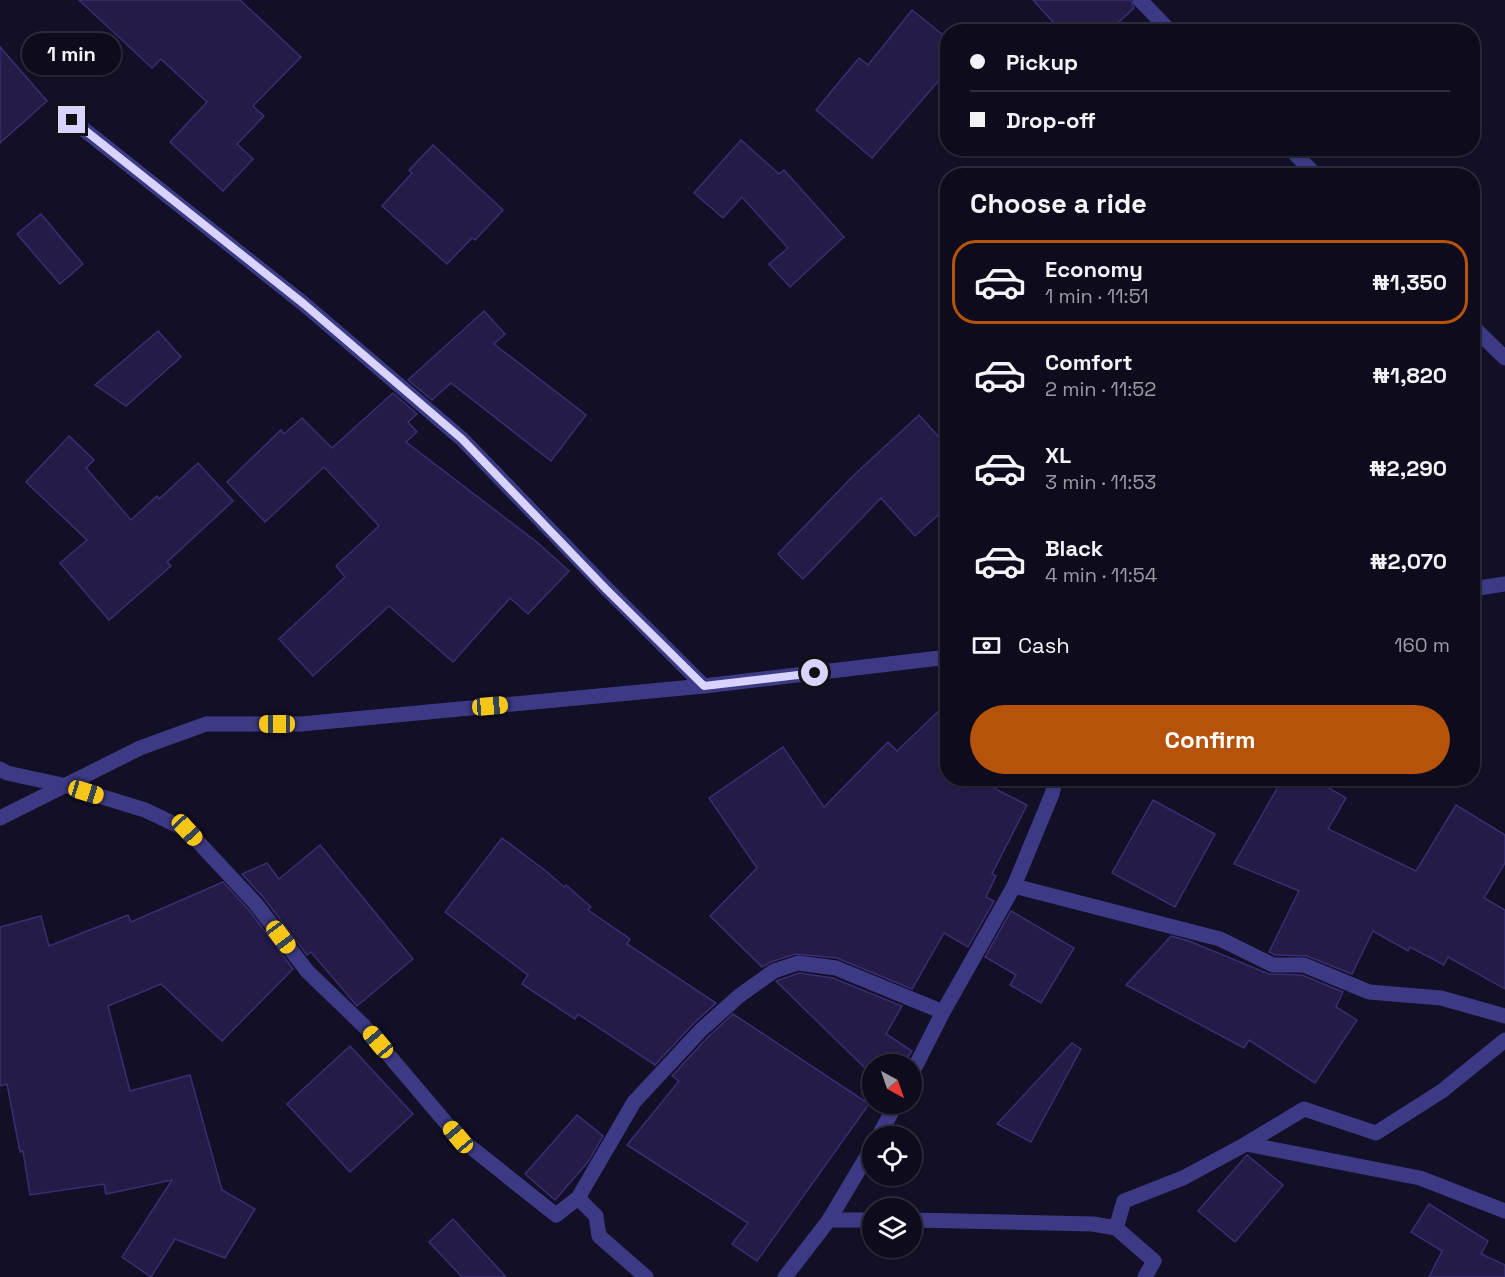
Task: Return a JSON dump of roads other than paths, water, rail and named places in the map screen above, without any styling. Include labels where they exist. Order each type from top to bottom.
[{"type":"street","points":[[1140,0],[1163,24]]},
{"type":"street","points":[[72,120],[304,304],[462,439],[606,589],[704,686]]},
{"type":"street","points":[[1297,156],[1309,168]]},
{"type":"street","points":[[1480,334],[1505,358]]},
{"type":"street","points":[[1480,588],[1505,584]]},
{"type":"street","points":[[0,818],[140,748],[206,724],[301,724],[704,686],[940,658]]},
{"type":"street","points":[[0,769],[7,773],[67,786],[145,810],[187,830],[256,904],[307,971],[364,1026],[458,1137],[556,1215],[578,1198],[634,1102],[701,1029],[739,996],[774,971],[798,963],[836,968],[943,1012]]},
{"type":"street","points":[[922,1054],[1014,886],[1054,786]]},
{"type":"street","points":[[1014,886],[1220,939],[1273,965],[1304,965],[1369,992],[1441,998],[1505,1016]]},
{"type":"street","points":[[1116,1228],[1124,1201],[1183,1178],[1304,1109],[1376,1133],[1442,1091],[1505,1040]]},
{"type":"street","points":[[1246,1144],[1420,1178],[1505,1211]]},
{"type":"street","points":[[785,1277],[829,1220],[862,1164]]},
{"type":"street","points":[[578,1198],[596,1216],[599,1236],[646,1277]]},
{"type":"street","points":[[829,1220],[862,1220]]},
{"type":"street","points":[[922,1220],[1093,1224],[1116,1228],[1154,1261],[1145,1277]]}]
